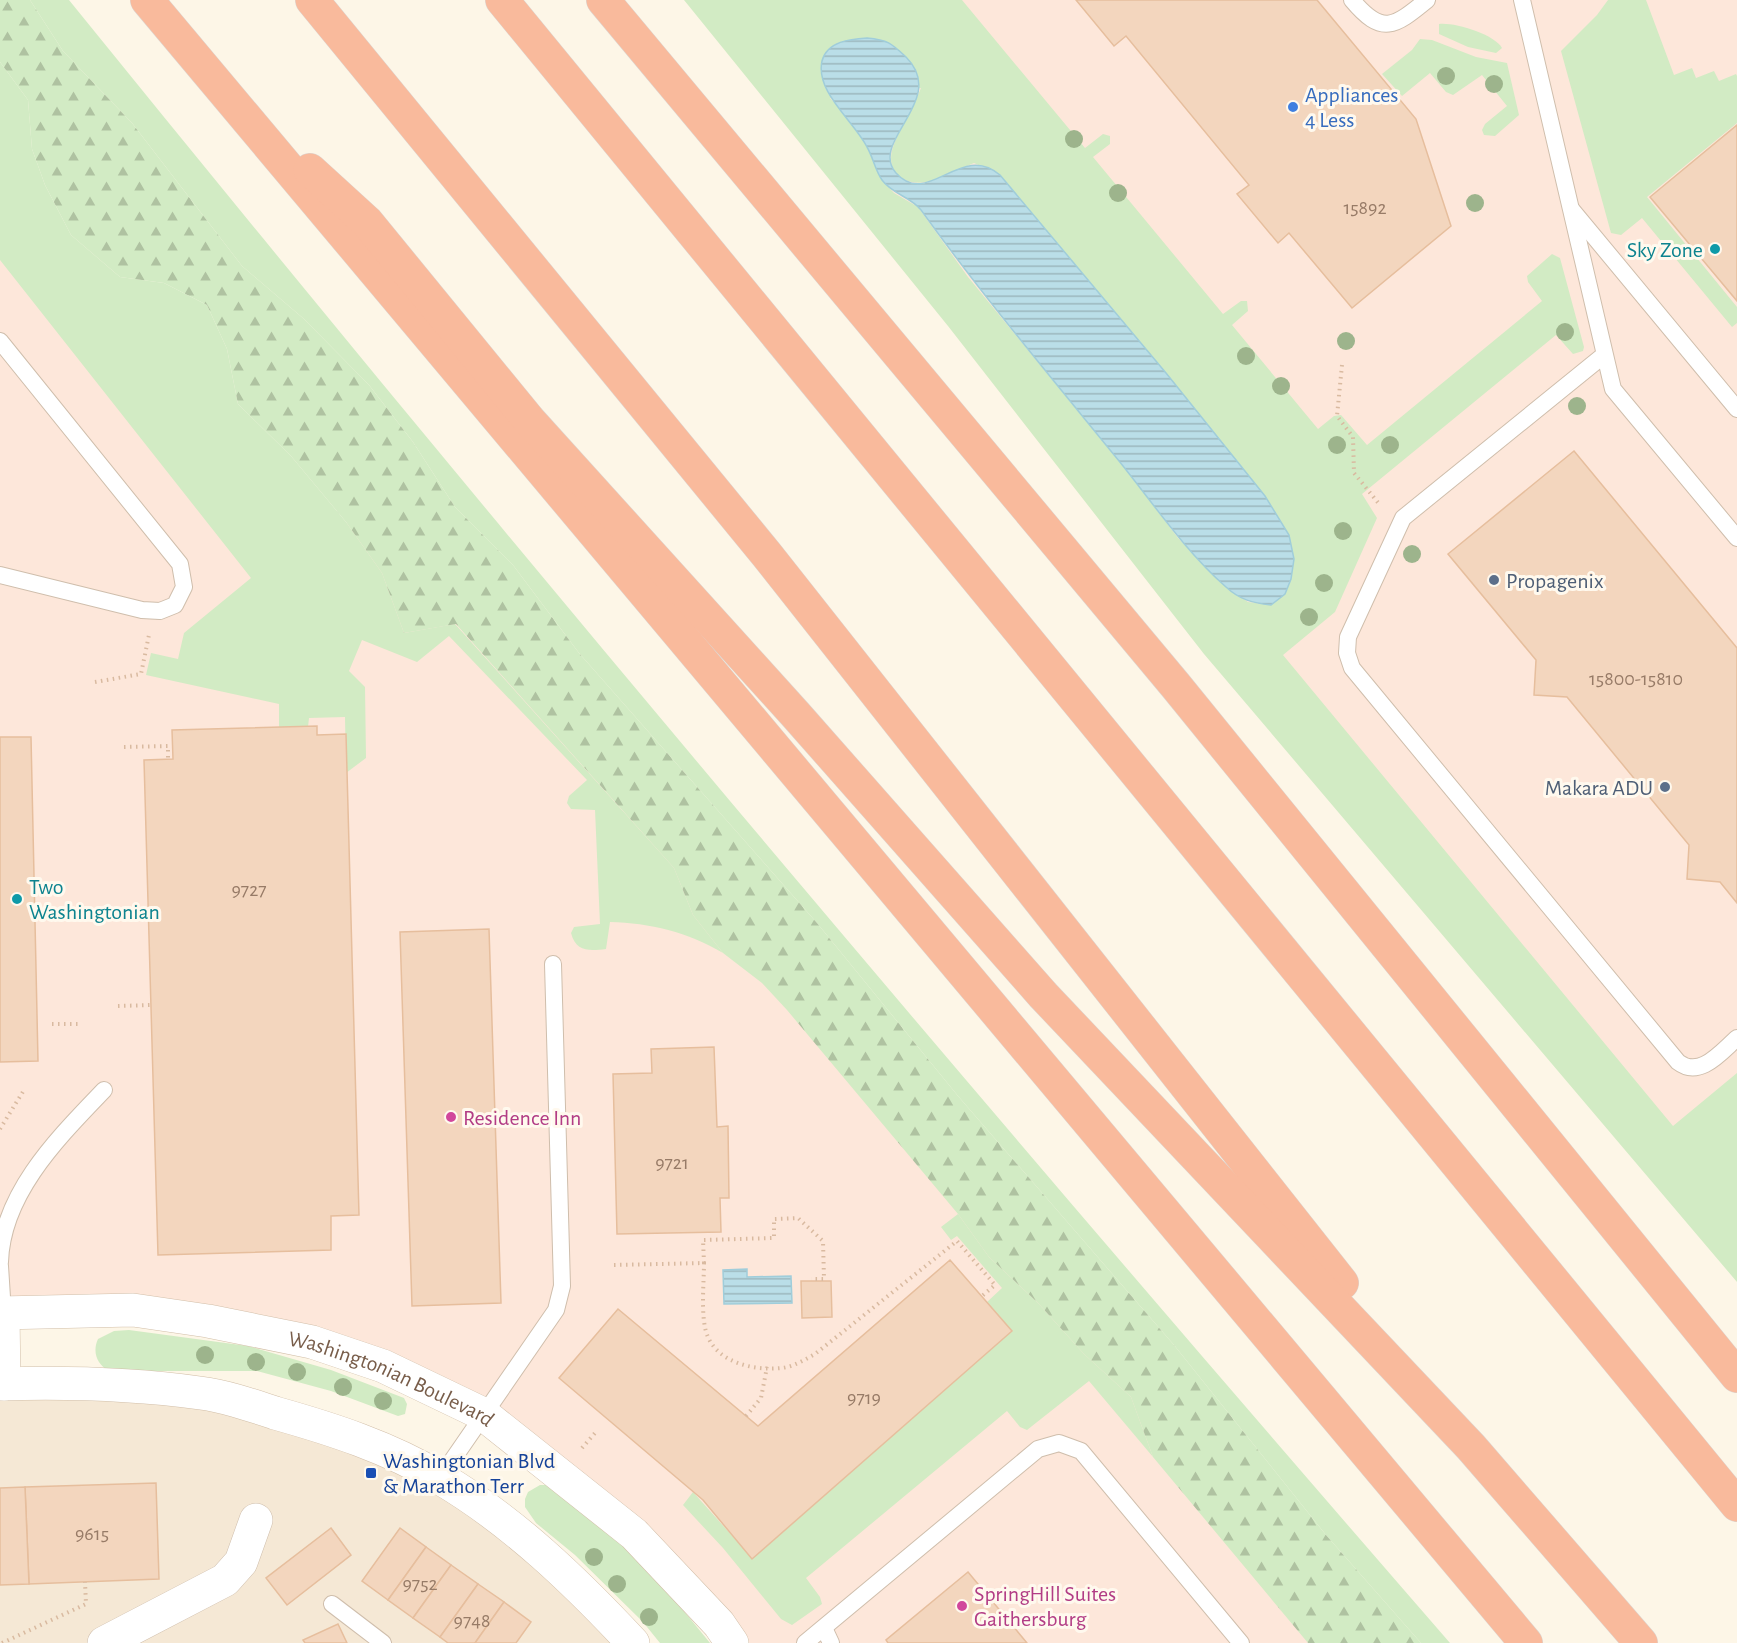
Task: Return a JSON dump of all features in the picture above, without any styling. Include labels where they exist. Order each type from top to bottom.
[{"type":"highway","points":[[147,0],[210,78],[1526,1643]]},
{"type":"highway","points":[[312,0],[768,555],[1471,1447]]},
{"type":"highway","points":[[502,0],[1737,1505]]},
{"type":"highway","points":[[603,0],[1176,686],[1737,1376]]},
{"type":"highway","points":[[210,78],[367,222],[529,420],[1043,995],[1471,1447],[1641,1643]]},
{"type":"street","name":"Washingtonian Boulevard","points":[[1,1313],[134,1310],[208,1321],[312,1342],[383,1366],[483,1414],[634,1534],[719,1624],[732,1643]]},
{"type":"street","points":[[1,1313],[2,1384],[90,1384],[202,1393],[359,1439],[398,1455],[441,1478],[492,1513],[552,1560],[633,1643]]},
{"type":"street","points":[[104,1643],[225,1580],[241,1562],[256,1520]]},
{"type":"lane","points":[[1352,0],[1366,18],[1384,25],[1401,21],[1427,0]]},
{"type":"lane","points":[[1522,0],[1610,380],[1618,396],[1737,538]]},
{"type":"lane","points":[[1570,207],[1737,409]]},
{"type":"lane","points":[[0,341],[180,564],[184,587],[175,605],[154,610],[0,575]]},
{"type":"lane","points":[[1604,355],[1411,510],[1397,527],[1348,637],[1347,653],[1352,668],[1678,1062],[1690,1069],[1704,1066],[1737,1038]]},
{"type":"lane","points":[[441,1478],[556,1310],[562,1286],[553,964]]},
{"type":"lane","points":[[1,1313],[0,1246],[7,1221],[31,1176],[59,1137],[104,1090]]},
{"type":"lane","points":[[805,1643],[827,1635],[1038,1449],[1059,1443],[1081,1451],[1241,1643]]},
{"type":"lane","points":[[332,1604],[383,1643]]},
{"type":"path","points":[[1342,365],[1336,416],[1353,437],[1354,473],[1397,527]]},
{"type":"path","points":[[95,682],[141,674],[154,610]]},
{"type":"path","points":[[124,747],[168,746],[168,759]]},
{"type":"path","points":[[118,1006],[151,1005]]},
{"type":"path","points":[[52,1024],[81,1024]]},
{"type":"path","points":[[0,1129],[24,1090]]},
{"type":"path","points":[[811,1279],[824,1279],[823,1241],[798,1218],[774,1219],[774,1238],[704,1240],[708,1337],[726,1358],[741,1364],[781,1368],[798,1363],[815,1354],[957,1241],[996,1285],[982,1296]]},
{"type":"path","points":[[614,1265],[704,1263]]},
{"type":"path","points":[[746,1416],[761,1398],[768,1367]]},
{"type":"path","points":[[581,1450],[595,1433]]},
{"type":"path","points":[[2,1643],[86,1604],[85,1582]]},
{"type":"shaded area","points":[[690,0],[1737,0],[1737,1109],[1658,1176]]},
{"type":"shaded area","points":[[0,225],[458,619],[1350,1643],[741,1643],[636,1525],[365,1352],[0,1307]]},
{"type":"shaded area","points":[[0,1389],[202,1397],[438,1481],[627,1643],[0,1643]]},
{"type":"green space","points":[[0,0],[30,0],[63,51],[132,123],[242,266],[304,319],[369,385],[413,442],[455,507],[513,565],[579,653],[817,923],[958,1096],[1174,1345],[1326,1535],[1421,1643],[1308,1643],[1153,1457],[1131,1397],[1084,1354],[1038,1303],[989,1257],[958,1214],[787,1010],[762,983],[723,953],[693,915],[674,868],[456,624],[404,633],[382,573],[346,522],[291,456],[238,404],[227,349],[207,305],[164,283],[120,277],[71,235],[45,185],[32,149],[28,100],[0,62]]},
{"type":"green space","points":[[30,0],[69,0],[238,208],[752,828],[1450,1643],[1421,1643],[1326,1535],[1174,1345],[958,1096],[817,923],[579,653],[513,565],[455,507],[413,442],[369,385],[304,319],[242,266],[132,123],[63,51]]},
{"type":"green space","points":[[684,0],[962,0],[1085,148],[1103,134],[1110,136],[1110,144],[1093,157],[1223,314],[1241,301],[1247,301],[1248,311],[1232,325],[1318,429],[1334,416],[1341,415],[1367,445],[1542,301],[1528,282],[1527,276],[1552,254],[1560,258],[1584,347],[1583,351],[1573,354],[1556,335],[1362,494],[1377,518],[1335,612],[1283,655],[1673,1126],[1737,1073],[1737,1282],[1204,654],[948,326]],"holes":[[[921,88],[893,147],[891,161],[896,173],[905,180],[924,182],[935,180],[974,163],[1000,175],[1166,373],[1265,496],[1285,594],[1271,605],[1248,602],[1227,588],[1178,538],[1131,476],[968,277],[918,207],[894,193],[882,180],[867,147],[850,119],[830,98]]]},
{"type":"green space","points":[[1608,0],[1646,0],[1674,75],[1692,68],[1696,78],[1714,71],[1719,81],[1736,74],[1737,76],[1737,123],[1647,197],[1737,307],[1737,323],[1732,327],[1642,218],[1621,235],[1611,233],[1561,51],[1597,15]]},
{"type":"green space","points":[[1439,24],[1473,30],[1491,38],[1502,48],[1496,53],[1468,47],[1439,34]]},
{"type":"green space","points":[[1420,39],[1432,40],[1476,57],[1507,63],[1519,115],[1495,136],[1484,135],[1482,130],[1485,124],[1507,106],[1482,75],[1453,95],[1446,92],[1430,73],[1402,96],[1382,74],[1412,50]]},
{"type":"green space","points":[[0,62],[28,100],[32,149],[45,185],[71,235],[120,277],[164,283],[207,305],[227,349],[238,404],[291,456],[346,522],[382,573],[404,633],[455,624],[674,868],[693,915],[723,953],[696,939],[668,930],[610,922],[606,949],[589,950],[576,944],[571,933],[574,927],[600,924],[595,810],[571,809],[567,803],[569,796],[587,780],[449,636],[417,662],[362,640],[349,671],[365,687],[366,758],[346,773],[345,717],[309,718],[308,727],[279,727],[279,704],[146,675],[151,653],[178,659],[184,633],[251,578],[0,260]]},
{"type":"green space","points":[[958,1214],[989,1257],[1038,1303],[1084,1354],[1131,1397],[1153,1457],[1089,1381],[1027,1430],[1020,1427],[1007,1411],[806,1578],[820,1597],[822,1604],[792,1625],[781,1619],[723,1548],[683,1505],[693,1492],[752,1558],[1012,1331],[987,1302],[1002,1288],[957,1236],[951,1240],[941,1227]]},
{"type":"green space","points":[[129,1330],[248,1346],[331,1370],[404,1398],[407,1404],[405,1414],[398,1416],[331,1391],[257,1371],[109,1371],[101,1365],[97,1357],[95,1348],[98,1339],[114,1331]]},
{"type":"green space","points":[[540,1485],[546,1485],[622,1542],[661,1583],[710,1643],[660,1643],[643,1622],[575,1555],[536,1523],[525,1507],[525,1499],[528,1492]]},
{"type":"water","points":[[867,38],[893,45],[906,57],[917,73],[919,89],[914,104],[892,147],[890,161],[896,173],[908,182],[920,184],[972,165],[986,167],[1000,175],[1166,373],[1265,496],[1289,535],[1294,559],[1291,579],[1285,594],[1271,605],[1253,602],[1236,595],[1196,557],[992,304],[921,210],[882,180],[861,137],[830,95],[821,73],[825,54],[834,45]]},
{"type":"water","points":[[747,1269],[747,1277],[791,1276],[792,1303],[724,1304],[723,1270]]},
{"type":"building","points":[[1076,0],[1317,0],[1416,119],[1451,226],[1352,308],[1289,233],[1278,243],[1237,194],[1249,185],[1126,36],[1114,46]]},
{"type":"building","name":"Sky Zone","points":[[1737,125],[1737,301],[1650,197]]},
{"type":"building","points":[[1574,451],[1737,648],[1737,903],[1720,882],[1687,879],[1689,845],[1567,697],[1534,695],[1536,660],[1448,554]]},
{"type":"building","points":[[317,726],[317,735],[346,734],[359,1215],[331,1216],[331,1250],[158,1255],[144,760],[173,759],[172,730]]},
{"type":"building","name":"Two Washingtonian","points":[[0,737],[31,737],[38,1061],[0,1062]]},
{"type":"building","points":[[489,929],[501,1303],[412,1306],[400,932]]},
{"type":"building","points":[[714,1047],[717,1127],[728,1126],[729,1198],[720,1198],[721,1232],[617,1234],[613,1074],[652,1073],[651,1049]]},
{"type":"building","points":[[950,1260],[1012,1331],[752,1559],[703,1500],[559,1378],[618,1309],[758,1426]]},
{"type":"building","points":[[801,1281],[831,1281],[832,1317],[802,1318]]},
{"type":"building","points":[[156,1483],[159,1579],[29,1584],[25,1487]]},
{"type":"building","points":[[25,1487],[29,1584],[0,1585],[0,1488]]},
{"type":"building","points":[[331,1528],[351,1555],[287,1605],[266,1578]]},
{"type":"building","points":[[400,1528],[426,1547],[388,1600],[362,1581]]},
{"type":"building","points":[[426,1547],[451,1565],[413,1618],[388,1600]]},
{"type":"building","points":[[451,1565],[478,1584],[440,1637],[413,1618]]},
{"type":"building","name":"SpringHill Suites Gaithersburg","points":[[968,1572],[1027,1643],[888,1643],[886,1640]]},
{"type":"building","points":[[478,1584],[504,1602],[475,1643],[448,1643],[440,1637]]},
{"type":"building","points":[[504,1602],[531,1622],[516,1643],[475,1643]]},
{"type":"building","points":[[338,1624],[347,1643],[305,1643],[303,1640]]},
{"type":"place","name":"Appliances 4 Less","points":[[1293,107]]},
{"type":"place","name":"Sky Zone","points":[[1715,249]]},
{"type":"place","name":"Propagenix","points":[[1494,580]]},
{"type":"place","name":"Makara ADU","points":[[1665,787]]},
{"type":"place","name":"Two Washingtonian","points":[[17,899]]},
{"type":"place","name":"Residence Inn","points":[[451,1117]]},
{"type":"place","name":"Washingtonian Blvd & Marathon Terr","points":[[371,1473]]},
{"type":"place","name":"SpringHill Suites Gaithersburg","points":[[962,1606]]}]
